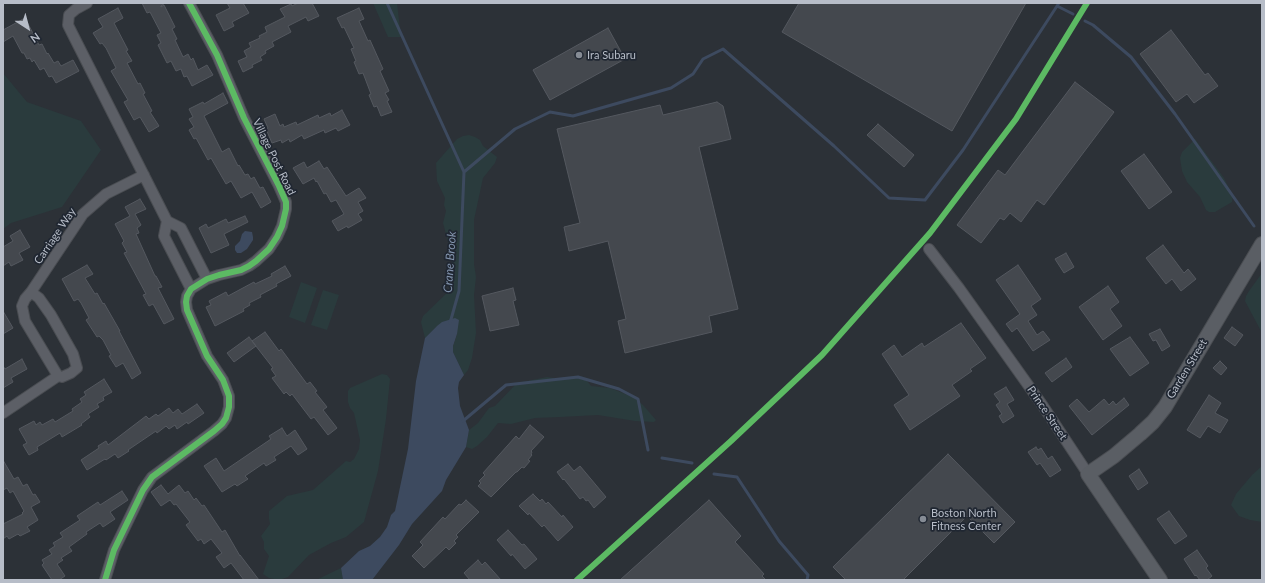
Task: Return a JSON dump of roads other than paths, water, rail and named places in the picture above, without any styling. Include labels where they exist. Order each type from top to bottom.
[{"type":"main road","name":"Garden Street","points":[[1088,474],[1114,456],[1153,422],[1164,407],[1262,244]]},
{"type":"main road","name":"Prince Street","points":[[1088,474],[1160,580]]},
{"type":"street","points":[[88,3],[76,9],[69,15],[68,25],[167,221],[181,228],[207,279]]},
{"type":"street","name":"Village Post Road","points":[[189,3],[217,55],[244,118],[286,202],[286,210],[282,226],[277,237],[263,255],[249,266],[241,270],[207,279],[191,289]]},
{"type":"street","name":"Carriage Way","points":[[58,376],[25,320],[22,306],[83,214],[106,194],[144,175]]},
{"type":"street","points":[[105,580],[114,550],[143,490],[152,477],[214,432],[222,424],[228,413],[230,403],[225,386],[207,356],[187,310],[186,296],[191,289],[164,236],[167,221]]},
{"type":"street","name":"Prince Street","points":[[929,249],[959,288],[1034,393],[1088,474]]},
{"type":"street","points":[[3,413],[58,376],[62,377],[71,373],[77,368],[73,354],[51,315],[39,298],[31,292]]},
{"type":"water","points":[[245,231],[252,232],[253,240],[247,249],[241,253],[237,253],[235,246],[240,241],[242,234]]},
{"type":"water","points":[[455,318],[459,320],[453,352],[464,375],[459,382],[458,388],[460,406],[469,430],[466,447],[446,480],[442,491],[412,524],[399,545],[372,580],[343,580],[341,568],[359,551],[370,546],[380,537],[387,527],[391,515],[395,511],[408,449],[416,381],[425,338],[442,322]]},
{"type":"waterway","name":"Crane Brook","points":[[387,3],[464,172],[459,291],[450,323]]},
{"type":"waterway","points":[[464,172],[515,129],[550,112],[573,116],[671,88],[693,74],[703,59],[723,49],[834,146],[889,198],[925,200],[963,150],[1059,3]]},
{"type":"waterway","points":[[1057,6],[1073,14]]},
{"type":"waterway","points":[[1085,21],[1093,25],[1131,57],[1175,114],[1254,226]]},
{"type":"waterway","points":[[463,421],[506,385],[578,377],[619,389],[638,399],[648,450]]},
{"type":"waterway","points":[[662,458],[692,463]]},
{"type":"waterway","points":[[714,474],[737,477],[779,541],[808,575],[807,580]]},
{"type":"place","name":"Ira Subaru","points":[[579,55]]},
{"type":"place","name":"Boston North Fitness Center","points":[[923,519]]}]
